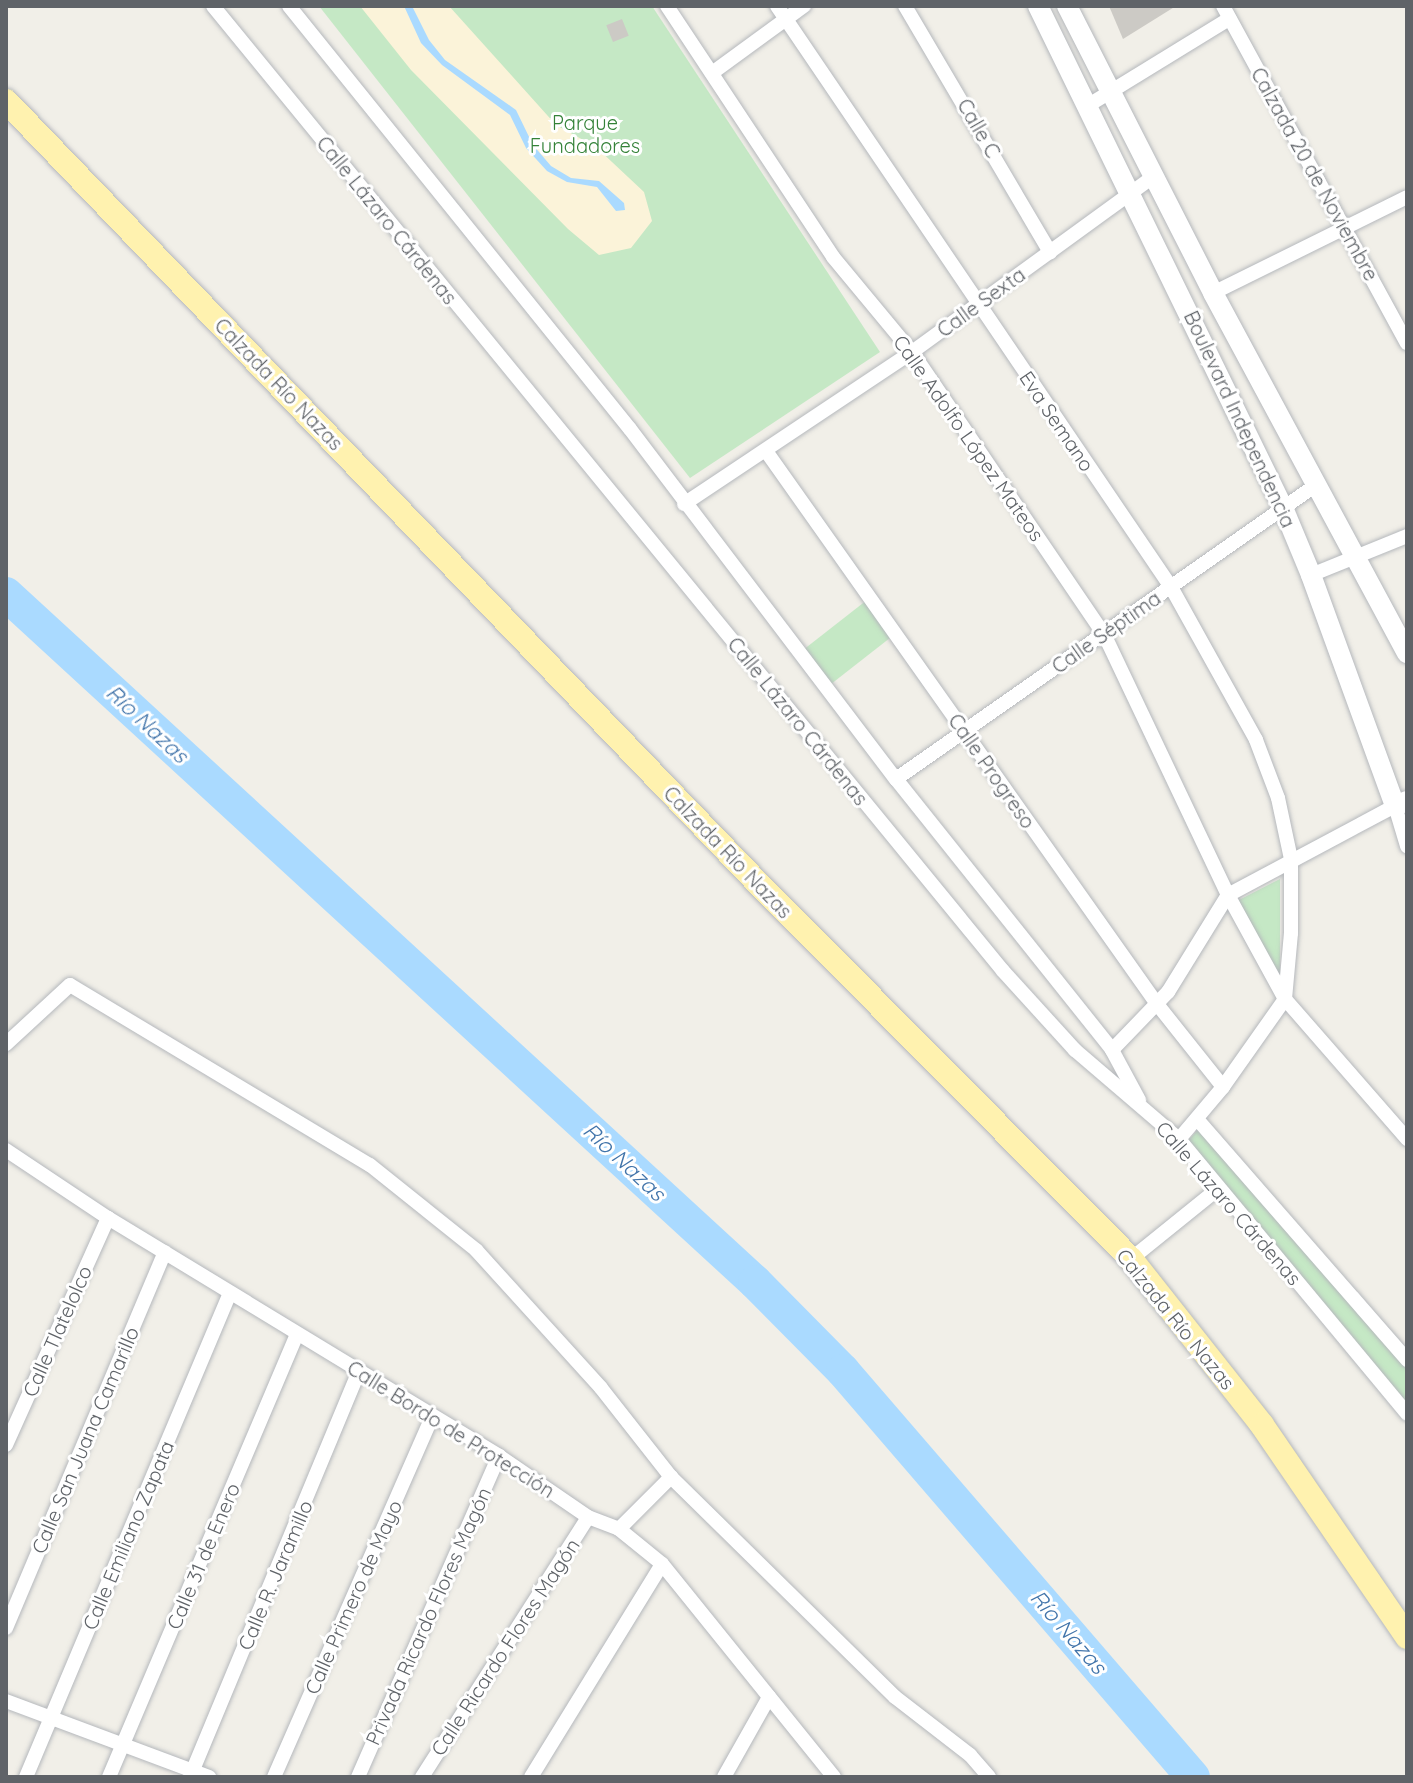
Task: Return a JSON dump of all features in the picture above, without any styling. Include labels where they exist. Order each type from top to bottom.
[{"type":"main road","name":"Calzada Río Nazas","points":[[6,101],[753,878],[1131,1259],[1262,1425],[1407,1637]]},
{"type":"street","name":"Calle Lázaro Cárdenas","points":[[213,6],[1003,971],[1075,1050],[1179,1139],[1407,1414]]},
{"type":"street","points":[[289,6],[630,429],[896,779],[1112,1050],[1141,1104]]},
{"type":"street","name":"Calle Adolfo López Mateos","points":[[667,6],[833,257],[912,352],[1104,634],[1228,895],[1285,999],[1407,1139]]},
{"type":"street","points":[[712,73],[781,12],[804,6]]},
{"type":"street","name":"Calle C","points":[[905,6],[1050,252]]},
{"type":"street","name":"Boulevard Independencia","points":[[1038,6],[1284,510],[1401,803],[1407,846]]},
{"type":"street","name":"Boulevard Independencia","points":[[1067,6],[1213,293],[1407,653]]},
{"type":"street","name":"Eva Semano","points":[[781,12],[1171,587],[1256,740],[1278,798],[1291,859],[1291,933],[1285,999]]},
{"type":"street","points":[[1087,106],[1226,12]]},
{"type":"street","name":"Calzada 20 de Noviembre","points":[[1226,12],[1407,343]]},
{"type":"street","name":"Calle Sexta","points":[[684,504],[912,352],[1154,176]]},
{"type":"street","points":[[1213,293],[1407,197]]},
{"type":"street","name":"Calle Progreso","points":[[766,451],[1157,1004],[1223,1087]]},
{"type":"street","name":"Calle Séptima","points":[[896,779],[1316,485]]},
{"type":"street","points":[[1311,575],[1407,536]]},
{"type":"street","points":[[1112,1050],[1157,1004],[1185,969],[1228,895],[1401,803]]},
{"type":"street","points":[[6,1044],[70,985],[370,1165],[476,1250],[601,1388],[671,1477],[895,1697],[970,1755],[989,1777]]},
{"type":"street","points":[[1179,1139],[1223,1087],[1285,999]]},
{"type":"street","points":[[1197,1119],[1407,1360]]},
{"type":"street","name":"Calle Bordo de Protección","points":[[6,1150],[108,1218],[499,1456],[588,1517],[619,1529],[662,1564],[834,1777]]},
{"type":"street","points":[[1131,1259],[1219,1188]]},
{"type":"street","name":"Calle Tlatelolco","points":[[6,1445],[108,1218]]},
{"type":"street","name":"Calle San Juana Camarillo","points":[[6,1628],[165,1252]]},
{"type":"street","name":"Calle Emiliano Zapata","points":[[26,1777],[230,1293]]},
{"type":"street","name":"Calle 31 de Enero","points":[[109,1777],[297,1335]]},
{"type":"street","name":"Calle R. Jaramillo","points":[[192,1774],[359,1372]]},
{"type":"street","name":"Calle Primero de Mayo","points":[[274,1777],[432,1417]]},
{"type":"street","name":"Privada Ricardo Flores Magón","points":[[358,1777],[499,1456]]},
{"type":"street","points":[[619,1529],[671,1477]]},
{"type":"street","name":"Calle Ricardo Flores Magón","points":[[422,1777],[588,1517]]},
{"type":"street","points":[[531,1777],[662,1564]]},
{"type":"street","points":[[724,1777],[769,1697]]},
{"type":"street","points":[[6,1701],[124,1743],[192,1774],[209,1777]]},
{"type":"green space","name":"Parque Fundadores","points":[[319,6],[652,6],[880,352],[690,478]]},
{"type":"green space","points":[[867,600],[894,635],[828,686],[801,652]]},
{"type":"green space","points":[[1280,879],[1280,981],[1237,901]]},
{"type":"green space","points":[[1201,1126],[1407,1362],[1407,1411],[1186,1143]]},
{"type":"sand","points":[[360,6],[449,6],[556,125],[596,147],[644,192],[652,221],[631,248],[599,255],[568,229],[411,70]]},
{"type":"water","points":[[404,6],[412,6],[429,40],[445,60],[516,110],[533,145],[551,166],[571,178],[599,181],[624,203],[625,210],[616,211],[597,187],[567,182],[547,171],[526,148],[510,115],[442,65],[421,43]]},
{"type":"building","points":[[1109,6],[1176,6],[1123,39]]},
{"type":"building","points":[[622,19],[629,36],[613,42],[606,25]]},
{"type":"waterway","name":"Río Nazas","points":[[6,594],[755,1282],[843,1371],[1193,1777]]}]
